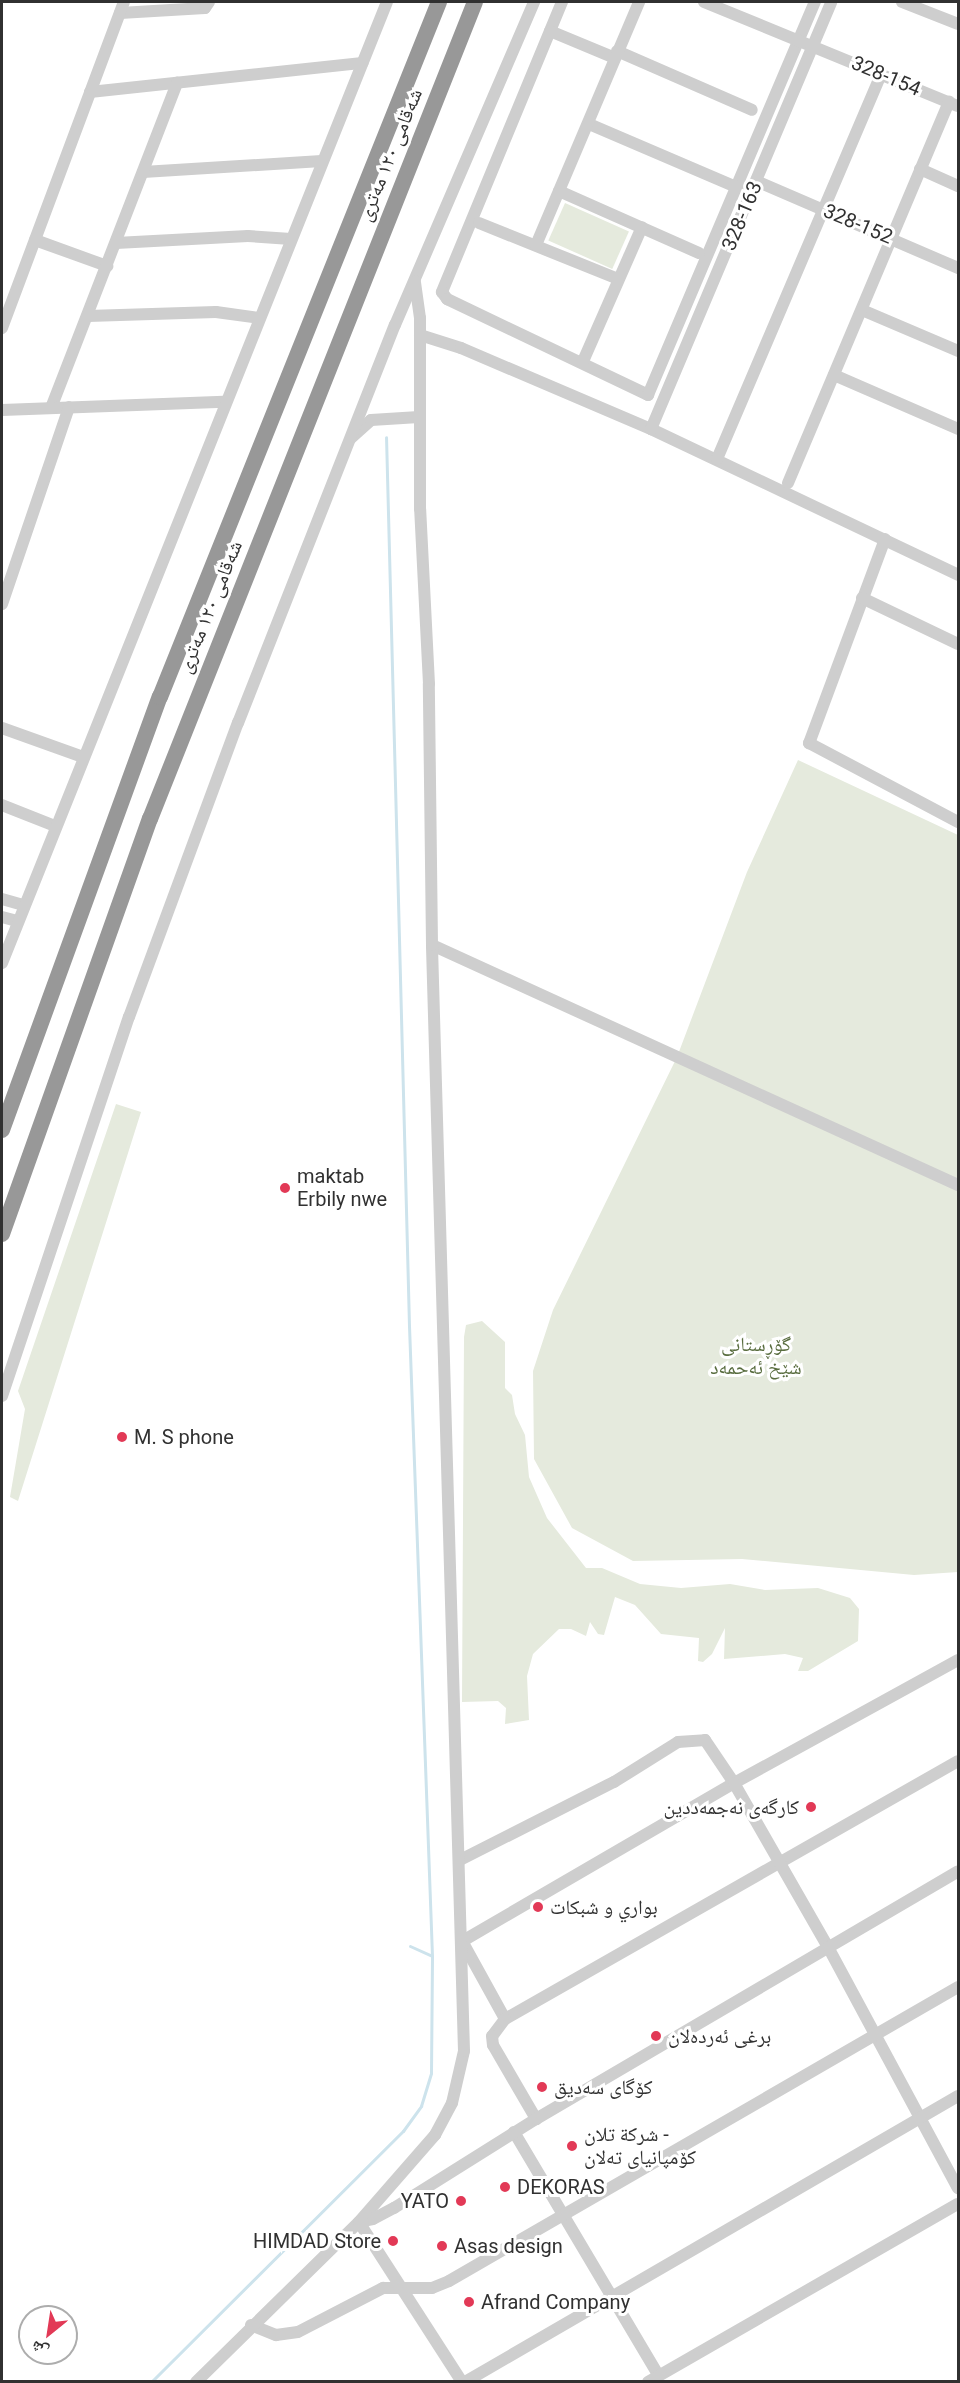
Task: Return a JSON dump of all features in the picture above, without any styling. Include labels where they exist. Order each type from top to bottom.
[{"type":"highway","name":"شەقامی ١٢٠ مەتری","points":[[2,1130],[160,697],[439,2]]},
{"type":"highway","name":"شەقامی ١٢٠ مەتری","points":[[2,1234],[150,819],[475,2]]},
{"type":"street","points":[[2,328],[6,301],[34,240],[122,7],[206,8],[209,2]]},
{"type":"street","points":[[2,963],[23,904],[224,402],[387,2]]},
{"type":"street","points":[[2,1396],[129,1017],[237,723],[348,441],[534,2]]},
{"type":"street","points":[[562,2],[442,287],[442,296],[641,395],[648,395],[656,381],[815,2]]},
{"type":"street","points":[[536,246],[639,2]]},
{"type":"street","name":"328-154","points":[[704,2],[954,104]]},
{"type":"street","name":"328-163","points":[[651,429],[831,2]]},
{"type":"street","points":[[906,2],[958,24]]},
{"type":"street","points":[[550,31],[752,110]]},
{"type":"street","points":[[90,92],[362,63]]},
{"type":"street","points":[[717,459],[881,75]]},
{"type":"street","points":[[51,408],[177,83]]},
{"type":"street","points":[[788,483],[920,169],[954,104]]},
{"type":"street","points":[[589,124],[738,188]]},
{"type":"street","points":[[143,172],[322,161]]},
{"type":"street","points":[[920,169],[958,186]]},
{"type":"street","name":"328-152","points":[[756,181],[958,268]]},
{"type":"street","points":[[559,191],[699,254]]},
{"type":"street","points":[[479,223],[618,279]]},
{"type":"street","points":[[584,358],[642,227]]},
{"type":"street","points":[[116,243],[248,236],[291,239]]},
{"type":"street","points":[[34,240],[107,266]]},
{"type":"street","points":[[196,2382],[251,2325],[359,2222],[435,2135],[452,2103],[464,2051],[432,945],[429,684],[420,417],[420,335],[415,281]]},
{"type":"street","points":[[862,310],[958,351]]},
{"type":"street","points":[[88,316],[216,312],[259,318]]},
{"type":"street","points":[[420,335],[442,340],[651,429],[958,575]]},
{"type":"street","points":[[834,375],[958,429]]},
{"type":"street","points":[[656,381],[669,387]]},
{"type":"street","points":[[2,410],[224,402]]},
{"type":"street","points":[[2,604],[69,407]]},
{"type":"street","points":[[348,441],[371,420],[420,417]]},
{"type":"street","points":[[885,539],[809,743],[958,822]]},
{"type":"street","points":[[862,598],[958,644]]},
{"type":"street","points":[[2,728],[83,757]]},
{"type":"street","points":[[2,805],[55,826]]},
{"type":"street","points":[[2,899],[23,904]]},
{"type":"street","points":[[2,917],[17,921]]},
{"type":"street","points":[[432,945],[958,1185]]},
{"type":"street","points":[[462,1941],[734,1783],[958,1660]]},
{"type":"street","points":[[460,1860],[614,1782],[678,1742],[695,1738],[705,1740],[734,1783],[828,1947],[958,2188]]},
{"type":"street","points":[[536,2119],[493,2045],[492,2036],[505,2019],[958,1761]]},
{"type":"street","points":[[359,2222],[373,2219],[394,2208],[514,2132],[958,1871]]},
{"type":"street","points":[[462,1941],[505,2019]]},
{"type":"street","points":[[251,2325],[276,2335],[298,2332],[383,2288],[404,2290],[432,2288],[449,2281],[958,1987]]},
{"type":"street","points":[[359,2222],[464,2382],[610,2295],[958,2096]]},
{"type":"street","points":[[514,2132],[610,2295],[653,2378],[958,2204]]},
{"type":"green space","points":[[565,203],[629,231],[612,269],[548,240]]},
{"type":"green space","name":"گۆڕستانی شێخ ئەحمەد","points":[[798,760],[958,835],[958,1572],[914,1575],[742,1559],[633,1561],[572,1528],[534,1459],[533,1371],[553,1310],[677,1057],[747,872]]},
{"type":"green space","points":[[116,1104],[141,1112],[18,1501],[10,1497],[25,1409],[18,1391]]},
{"type":"green space","points":[[482,1321],[505,1342],[505,1388],[512,1395],[515,1414],[525,1435],[529,1477],[547,1518],[586,1568],[602,1568],[640,1584],[681,1588],[730,1584],[765,1590],[818,1588],[850,1598],[859,1609],[858,1641],[808,1671],[798,1671],[803,1658],[785,1654],[724,1659],[725,1628],[712,1654],[703,1662],[698,1661],[699,1638],[661,1634],[635,1605],[615,1597],[604,1635],[598,1634],[590,1622],[586,1636],[571,1629],[559,1629],[533,1654],[527,1676],[529,1720],[505,1724],[506,1708],[498,1701],[462,1702],[464,1337],[466,1325]]},
{"type":"waterway","points":[[151,2382],[403,2131],[421,2106],[431,2073],[432,1956],[409,1326],[386,437]]},
{"type":"waterway","points":[[410,1946],[432,1956]]},
{"type":"place","name":"maktab Erbily nwe","points":[[285,1188]]},
{"type":"place","name":"M. S phone","points":[[122,1437]]},
{"type":"place","name":"کارگەی نەجمەددین","points":[[811,1807]]},
{"type":"place","name":"بواري و شبكات","points":[[538,1907]]},
{"type":"place","name":"برغی ئەردەلان","points":[[656,2036]]},
{"type":"place","name":"کۆگای سەدیق","points":[[542,2087]]},
{"type":"place","name":"شركة تلان - کۆمپانیای تەلان","points":[[572,2146]]},
{"type":"place","name":"DEKORAS","points":[[505,2187]]},
{"type":"place","name":"YATO","points":[[461,2201]]},
{"type":"place","name":"HIMDAD Store","points":[[393,2241]]},
{"type":"place","name":"Asas design","points":[[442,2246]]},
{"type":"place","name":"Afrand Company","points":[[469,2302]]}]
